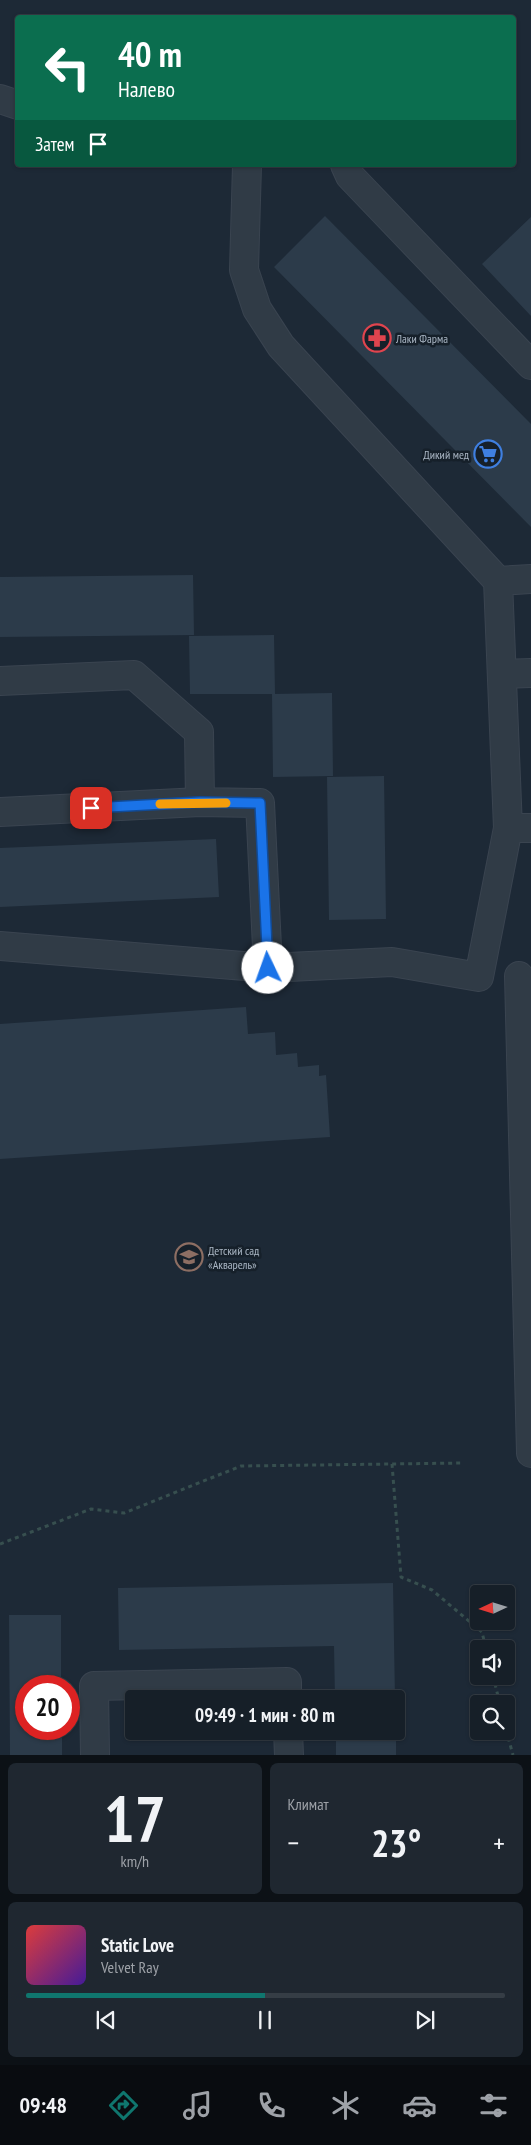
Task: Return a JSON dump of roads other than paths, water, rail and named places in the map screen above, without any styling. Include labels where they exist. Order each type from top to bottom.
[{"type":"lane","points":[[0,99],[15,104]]},
{"type":"lane","points":[[247,167],[244,270],[257,308],[281,346],[498,580],[502,674],[520,828],[479,977]]},
{"type":"lane","points":[[346,167],[350,176],[531,365]]},
{"type":"lane","points":[[498,580],[531,579]]},
{"type":"lane","points":[[502,674],[531,673]]},
{"type":"lane","points":[[0,681],[134,675],[199,732],[200,802]]},
{"type":"lane","points":[[0,812],[200,802],[260,803],[268,968]]},
{"type":"lane","points":[[0,946],[268,968],[392,962],[479,977],[525,976],[531,1453]]},
{"type":"lane","points":[[95,1755],[94,1686],[287,1682],[287,1690]]},
{"type":"lane","points":[[288,1740],[289,1755]]},
{"type":"place","name":"Лаки Фарма","points":[[377,338]]},
{"type":"place","name":"Дикий мед","points":[[488,454]]},
{"type":"place","name":"Детский сад «Акварель»","points":[[189,1257]]}]
